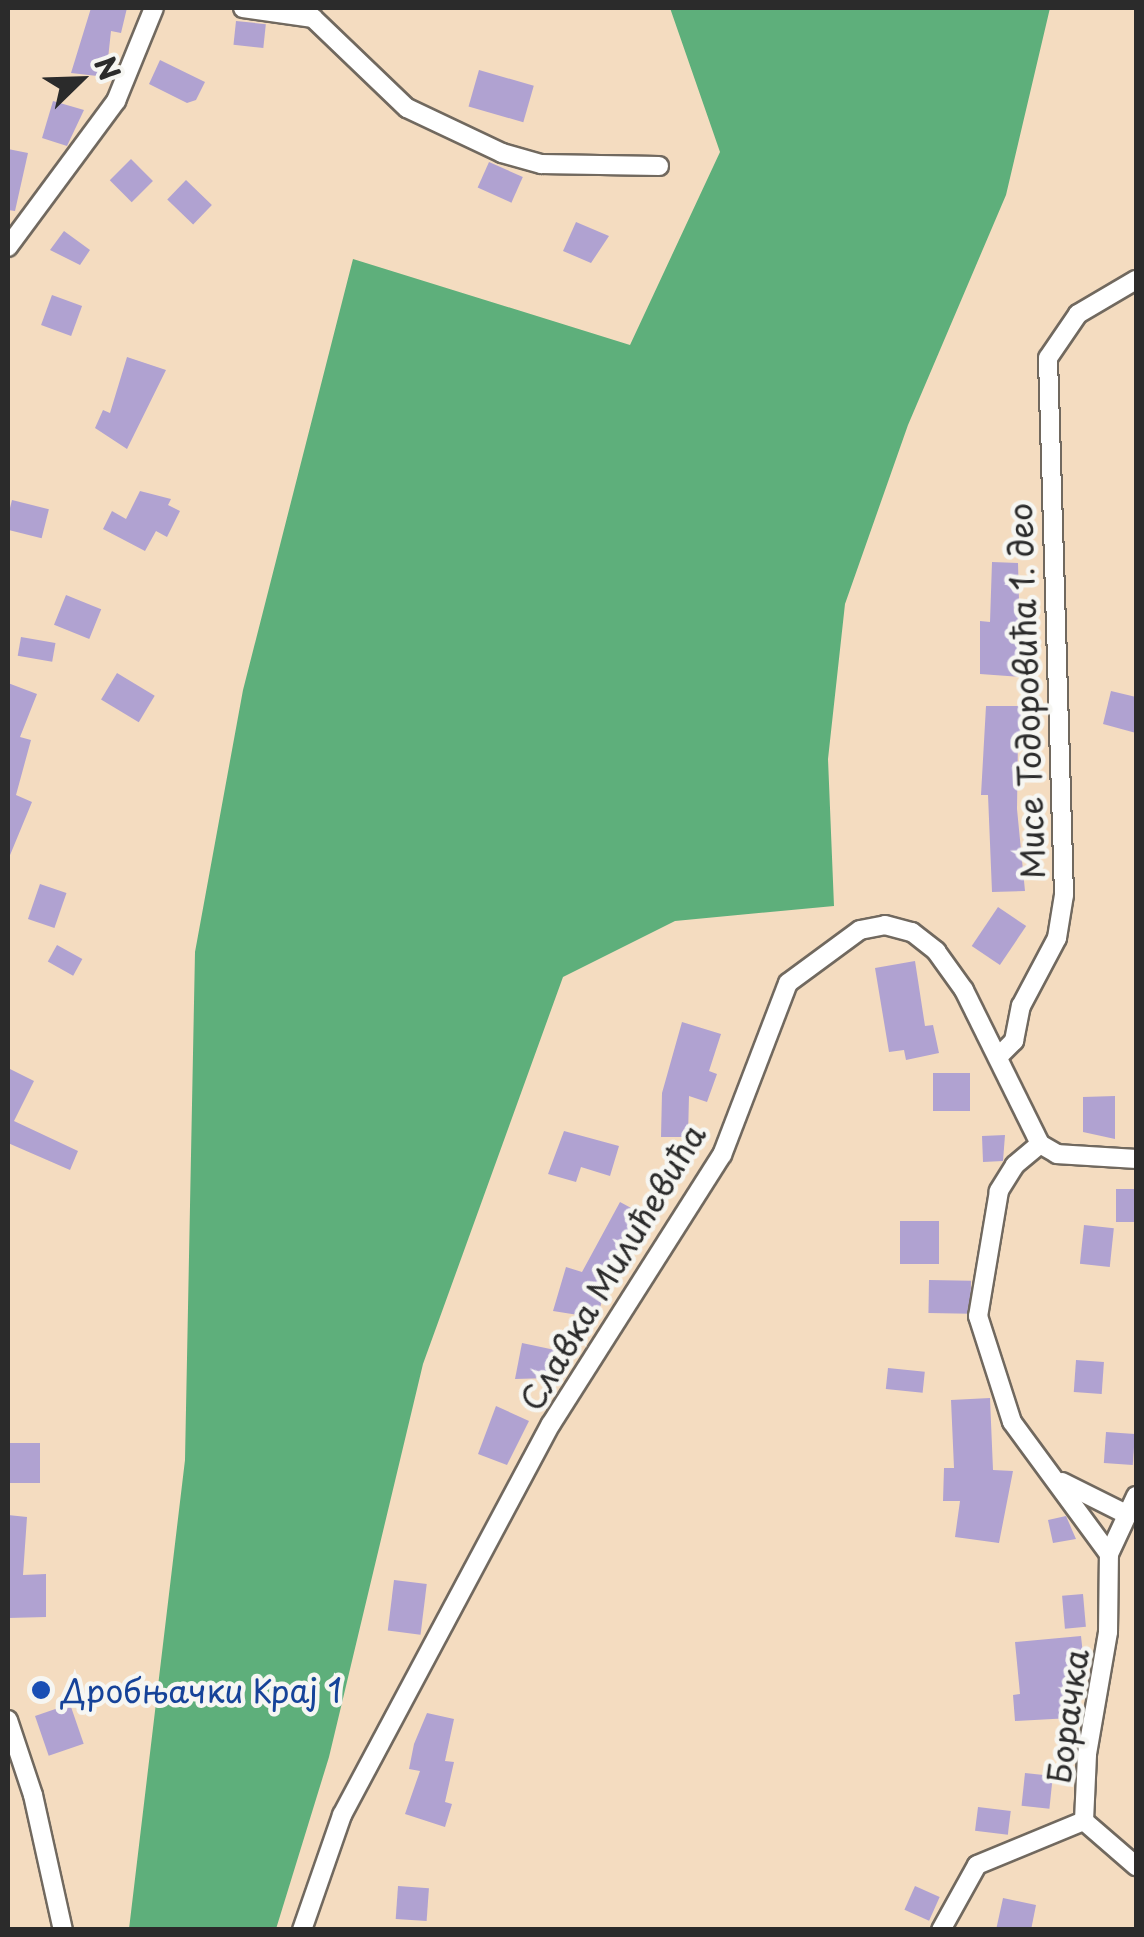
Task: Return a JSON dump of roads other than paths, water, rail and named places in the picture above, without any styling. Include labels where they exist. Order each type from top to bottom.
[{"type":"street","points":[[8,247],[116,101],[154,8]]},
{"type":"street","points":[[243,8],[313,18],[406,108],[502,154],[541,164],[659,166]]},
{"type":"street","name":"Мисе Тодоровића 1. део","points":[[998,1057],[1014,1041],[1021,1006],[1061,919],[1048,358],[1078,314],[1136,280]]},
{"type":"street","name":"Славка Милићевића","points":[[302,1930],[342,1815],[551,1424],[722,1155],[788,983],[860,930],[884,924],[912,932],[936,951],[964,990],[1040,1144]]},
{"type":"street","points":[[1109,1554],[1012,1422],[977,1295],[999,1191],[1015,1164],[1040,1144],[1057,1154],[1136,1158]]},
{"type":"street","points":[[1058,1480],[1124,1513]]},
{"type":"street","name":"Борачка","points":[[941,1930],[977,1865],[1084,1821],[1088,1754],[1108,1632],[1109,1554],[1124,1513],[1136,1496]]},
{"type":"street","points":[[8,1720],[33,1795],[63,1930]]},
{"type":"street","points":[[1084,1821],[1136,1866]]},
{"type":"place","name":"Дробњачки Крај 1","points":[[41,1690]]}]
